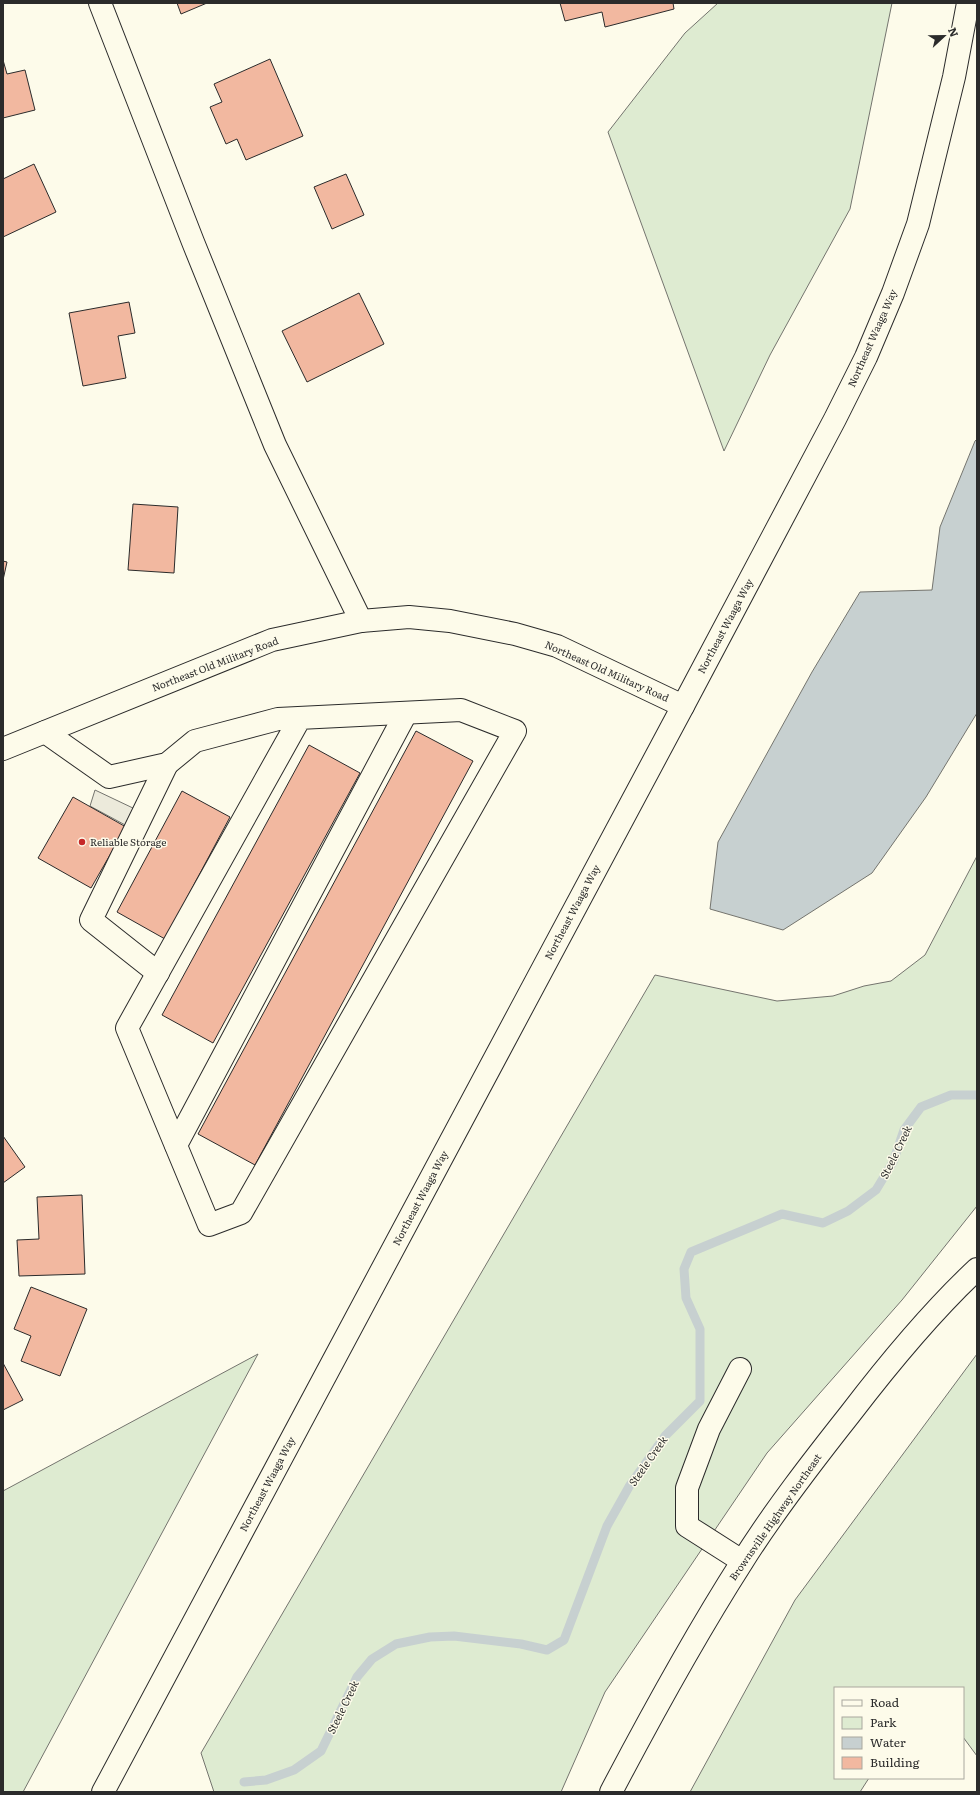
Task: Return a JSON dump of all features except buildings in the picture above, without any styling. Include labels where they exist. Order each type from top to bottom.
[{"type":"main road","points":[[100,3],[193,242],[276,445],[361,621]]},
{"type":"main road","points":[[969,3],[977,5]]},
{"type":"main road","name":"Northeast Waaga Way","points":[[103,1792],[683,706],[866,358],[893,293],[918,224],[937,152],[969,3]]},
{"type":"main road","name":"Northeast Old Military Road","points":[[3,749],[272,640],[361,621],[409,617],[450,621],[515,634],[556,646],[683,706]]},
{"type":"main road","points":[[158,973],[91,920],[167,764],[195,741],[278,719],[461,710],[515,731],[241,1213],[210,1225],[127,1028],[158,973],[300,718]]},
{"type":"main road","points":[[176,1145],[406,713]]},
{"type":"main road","points":[[45,732],[109,776],[167,764]]},
{"type":"main road","name":"Brownsville Highway Northeast","points":[[611,1792],[661,1697],[742,1561],[810,1465],[879,1376],[918,1328],[977,1269]]},
{"type":"main road","points":[[740,1369],[709,1429],[687,1488],[687,1526],[742,1561]]},
{"type":"green space","points":[[718,3],[892,3],[850,209],[770,355],[724,451],[608,132],[685,33]]},
{"type":"green space","points":[[977,856],[977,1206],[902,1300],[767,1453],[605,1692],[561,1792],[214,1792],[201,1753],[655,975],[777,1001],[833,996],[864,986],[891,981],[925,955]]},
{"type":"green space","points":[[258,1354],[23,1792],[3,1792],[3,1491]]},
{"type":"green space","points":[[977,1354],[977,1756],[964,1738],[964,1687],[834,1687],[834,1779],[868,1779],[860,1792],[690,1792],[795,1600]]},
{"type":"shaded area","points":[[95,790],[135,809],[127,826],[90,806]]},
{"type":"water","points":[[977,439],[977,713],[926,797],[872,873],[783,930],[710,909],[718,842],[812,672],[860,592],[932,590],[940,527]]},
{"type":"waterway","name":"Steele Creek","points":[[244,1782],[266,1780],[294,1770],[321,1751],[357,1677],[372,1659],[396,1644],[430,1637],[454,1636],[521,1644],[547,1650],[564,1640],[607,1526],[630,1485],[665,1436],[700,1401],[700,1329],[686,1298],[684,1269],[691,1252],[782,1214],[823,1223],[848,1211],[876,1190],[893,1162],[904,1130],[921,1107],[951,1095],[977,1095]]},
{"type":"place","name":"Reliable Storage","points":[[82,842]]}]
